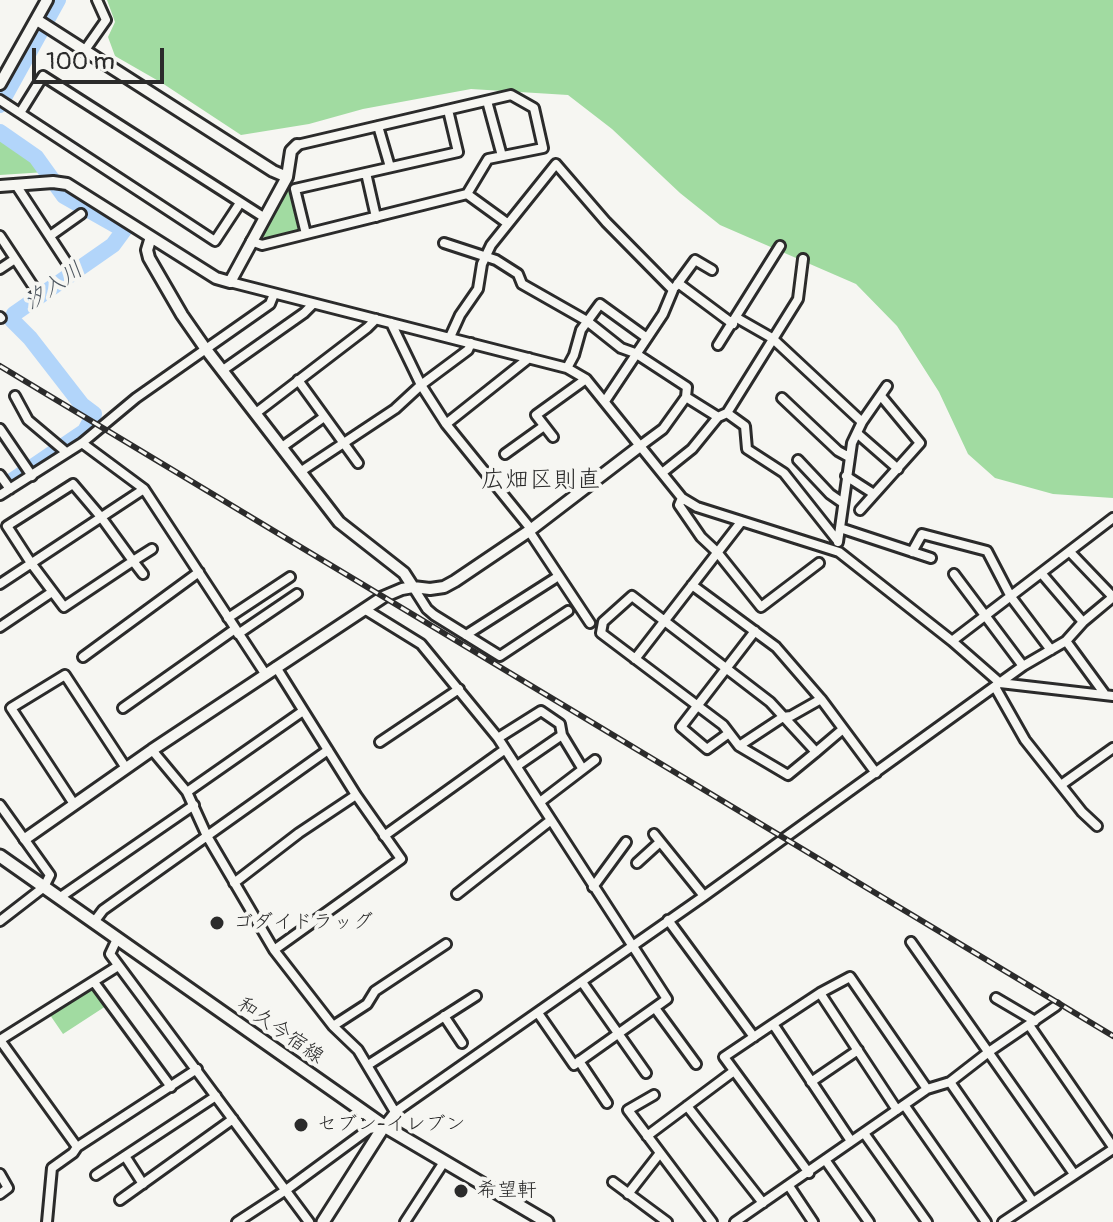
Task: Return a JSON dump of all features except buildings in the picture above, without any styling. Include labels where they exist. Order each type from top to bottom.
[{"type":"main road","name":"和久今宿線","points":[[0,856],[384,1126],[547,1222]]},
{"type":"main road","points":[[323,1222],[384,1126]]},
{"type":"street","points":[[0,84],[3,70],[47,0]]},
{"type":"street","points":[[85,50],[106,20],[97,0]]},
{"type":"street","points":[[37,20],[287,177]]},
{"type":"street","points":[[20,113],[43,76],[265,218]]},
{"type":"street","points":[[230,282],[251,241],[287,177],[291,151],[297,145],[511,95],[534,108],[543,148],[488,159],[467,194],[262,245],[251,241]]},
{"type":"street","points":[[0,100],[215,241],[240,203]]},
{"type":"street","points":[[487,101],[502,156]]},
{"type":"street","points":[[306,234],[295,189],[458,152],[448,110]]},
{"type":"street","points":[[378,126],[390,167]]},
{"type":"street","points":[[450,337],[460,315],[478,289],[485,256],[507,223],[556,164],[606,222],[675,286],[735,321],[772,338],[862,422]]},
{"type":"street","points":[[366,173],[376,217]]},
{"type":"street","points":[[0,186],[53,182],[67,184],[216,278],[567,368],[586,379],[682,498],[697,507],[839,552],[952,641],[998,685],[1025,740],[1082,812],[1097,826]]},
{"type":"street","points":[[16,185],[71,269]]},
{"type":"street","points":[[467,194],[507,223]]},
{"type":"street","points":[[50,236],[81,214]]},
{"type":"street","points":[[151,237],[147,250],[149,258],[205,348],[339,522],[404,573],[427,609],[500,656],[568,611]]},
{"type":"street","points":[[1,241],[37,292]]},
{"type":"street","points":[[25,839],[152,750],[392,592],[413,587],[444,587],[530,530],[663,429],[686,397],[687,387],[635,353],[621,348],[587,321],[522,284],[518,274],[485,256],[444,243]]},
{"type":"street","points":[[718,345],[780,246]]},
{"type":"street","points":[[0,269],[15,259]]},
{"type":"street","points":[[662,473],[692,449],[722,415],[758,365],[798,299],[803,259]]},
{"type":"street","points":[[605,401],[663,314],[675,286],[695,260],[712,270]]},
{"type":"street","points":[[0,495],[6,484],[32,476],[82,443],[136,398],[270,304],[274,294]]},
{"type":"street","points":[[223,370],[313,304]]},
{"type":"street","points":[[567,368],[581,330],[600,304],[647,338]]},
{"type":"street","points":[[256,413],[376,319]]},
{"type":"street","points":[[391,323],[421,385],[446,424],[530,530],[590,623]]},
{"type":"street","points":[[300,472],[395,409],[468,350],[471,343]]},
{"type":"street","points":[[446,424],[529,358]]},
{"type":"street","points":[[553,437],[536,415],[586,379]]},
{"type":"street","points":[[298,380],[358,463]]},
{"type":"street","points":[[839,552],[837,540],[849,457],[862,422],[887,386]]},
{"type":"street","points":[[15,396],[28,420],[66,452]]},
{"type":"street","points":[[860,510],[920,443],[881,396]]},
{"type":"street","points":[[686,397],[746,428],[747,449],[792,481],[837,540]]},
{"type":"street","points":[[782,398],[838,451],[849,457]]},
{"type":"street","points":[[282,447],[324,417]]},
{"type":"street","points":[[505,454],[544,426]]},
{"type":"street","points":[[0,429],[32,476]]},
{"type":"street","points":[[858,434],[898,469]]},
{"type":"street","points":[[82,443],[144,489],[266,675]]},
{"type":"street","points":[[798,460],[830,494],[843,503]]},
{"type":"street","points":[[792,481],[806,468]]},
{"type":"street","points":[[846,476],[874,494]]},
{"type":"street","points":[[143,574],[133,561],[101,517],[73,484],[7,526],[64,607],[133,561],[152,549]]},
{"type":"street","points":[[0,584],[144,489]]},
{"type":"street","points":[[682,498],[679,505],[701,537],[761,607],[819,563]]},
{"type":"street","points":[[952,641],[1113,518]]},
{"type":"street","points":[[635,659],[741,522]]},
{"type":"street","points":[[840,528],[931,558]]},
{"type":"street","points":[[912,552],[922,534],[987,551],[1011,597],[1051,650]]},
{"type":"street","points":[[237,1222],[369,1129],[384,1126],[395,1112],[704,896],[1023,666],[1066,641],[1113,597],[1070,552]]},
{"type":"street","points":[[83,657],[199,572]]},
{"type":"street","points":[[954,574],[1023,666]]},
{"type":"street","points":[[1042,574],[1083,622]]},
{"type":"street","points":[[228,618],[290,577]]},
{"type":"street","points":[[466,635],[554,579]]},
{"type":"street","points":[[692,585],[776,647],[821,699],[876,773]]},
{"type":"street","points":[[0,627],[52,592]]},
{"type":"street","points":[[123,708],[297,594]]},
{"type":"street","points":[[816,752],[770,702],[632,596],[603,622],[601,633],[698,706],[739,746],[788,775],[816,752],[843,729]]},
{"type":"street","points":[[366,610],[421,644],[498,738],[667,999],[574,1065],[538,1013]]},
{"type":"street","points":[[729,733],[707,749],[681,727],[755,631]]},
{"type":"street","points":[[1066,641],[1109,695]]},
{"type":"street","points":[[274,950],[401,859],[356,795],[276,667]]},
{"type":"street","points":[[74,804],[11,708],[65,675],[126,768]]},
{"type":"street","points":[[998,685],[1109,695]]},
{"type":"street","points":[[380,742],[459,689]]},
{"type":"street","points":[[739,746],[783,717],[791,716],[821,699]]},
{"type":"street","points":[[187,792],[303,711]]},
{"type":"street","points":[[498,738],[541,711],[560,724],[562,735],[582,768]]},
{"type":"street","points":[[517,766],[562,735]]},
{"type":"street","points":[[1061,785],[1113,748]]},
{"type":"street","points":[[152,750],[187,792],[207,836],[274,950],[333,1026],[358,1050],[395,1112]]},
{"type":"street","points":[[94,922],[103,910],[328,750]]},
{"type":"street","points":[[384,836],[504,750]]},
{"type":"street","points":[[540,802],[595,760]]},
{"type":"street","points":[[234,883],[299,833],[356,795]]},
{"type":"street","points":[[0,805],[50,875],[44,887],[0,921]]},
{"type":"street","points":[[59,898],[194,805]]},
{"type":"street","points":[[457,894],[551,820]]},
{"type":"street","points":[[654,834],[704,896]]},
{"type":"street","points":[[593,887],[626,842]]},
{"type":"street","points":[[637,863],[660,842]]},
{"type":"street","points":[[668,920],[754,1037]]},
{"type":"street","points":[[117,939],[110,954],[118,966],[309,1222]]},
{"type":"street","points":[[911,942],[1074,1174]]},
{"type":"street","points":[[333,1026],[367,1004],[375,991],[446,944]]},
{"type":"street","points":[[77,1147],[0,1040],[118,966]]},
{"type":"street","points":[[809,1173],[724,1057],[820,993],[850,977],[927,1089]]},
{"type":"street","points":[[94,982],[171,1087]]},
{"type":"street","points":[[582,982],[646,1073]]},
{"type":"street","points":[[820,993],[858,1050],[986,1222]]},
{"type":"street","points":[[368,1065],[476,996]]},
{"type":"street","points":[[996,998],[1032,1023],[1113,1148],[1033,1202],[1017,1218],[1003,1222]]},
{"type":"street","points":[[735,1222],[927,1089],[950,1082],[1056,1006]]},
{"type":"street","points":[[655,1008],[696,1064]]},
{"type":"street","points":[[444,1016],[462,1043]]},
{"type":"street","points":[[773,1024],[851,1141]]},
{"type":"street","points":[[811,1082],[858,1050]]},
{"type":"street","points":[[579,1061],[607,1103]]},
{"type":"street","points":[[47,1222],[52,1168],[119,1118],[197,1069]]},
{"type":"street","points":[[647,1136],[734,1071]]},
{"type":"street","points":[[950,1082],[1033,1202]]},
{"type":"street","points":[[654,1095],[628,1110],[712,1222]]},
{"type":"street","points":[[96,1175],[216,1096]]},
{"type":"street","points":[[687,1106],[763,1203]]},
{"type":"street","points":[[120,1200],[233,1119]]},
{"type":"street","points":[[864,1133],[927,1222]]},
{"type":"street","points":[[628,1194],[660,1153]]},
{"type":"street","points":[[125,1156],[143,1184]]},
{"type":"street","points":[[826,1161],[869,1222]]},
{"type":"street","points":[[405,1222],[444,1162]]},
{"type":"street","points":[[0,1174],[8,1188],[0,1194]]},
{"type":"street","points":[[613,1182],[667,1222]]},
{"type":"street","points":[[789,1186],[813,1222]]},
{"type":"street","points":[[750,1212],[757,1222]]},
{"type":"green space","points":[[107,0],[1113,0],[1113,498],[1053,494],[995,478],[968,454],[939,392],[897,326],[856,284],[720,225],[680,193],[612,129],[568,95],[471,89],[363,109],[309,124],[241,135],[115,56],[108,37],[115,22]]},
{"type":"green space","points":[[0,132],[35,157],[46,172],[0,175]]},
{"type":"green space","points":[[291,186],[301,227],[297,233],[265,239],[261,233]]},
{"type":"green space","points":[[93,986],[106,1006],[63,1034],[50,1015]]},
{"type":"waterway","name":"汐入川","points":[[0,105],[58,0]]},
{"type":"waterway","name":"汐入川","points":[[0,132],[36,157],[64,196],[124,230],[113,245],[14,314],[12,320],[30,338],[82,405],[94,414],[85,431],[0,489]]},
{"type":"railway","points":[[0,366],[1113,1036]]},
{"type":"place","name":"ゴダイドラッグ","points":[[217,923]]},
{"type":"place","name":"セブン-イレブン","points":[[301,1125]]},
{"type":"place","name":"希望軒","points":[[461,1191]]},
{"type":"district","name":"広畑区則直","points":[[541,481]]}]
